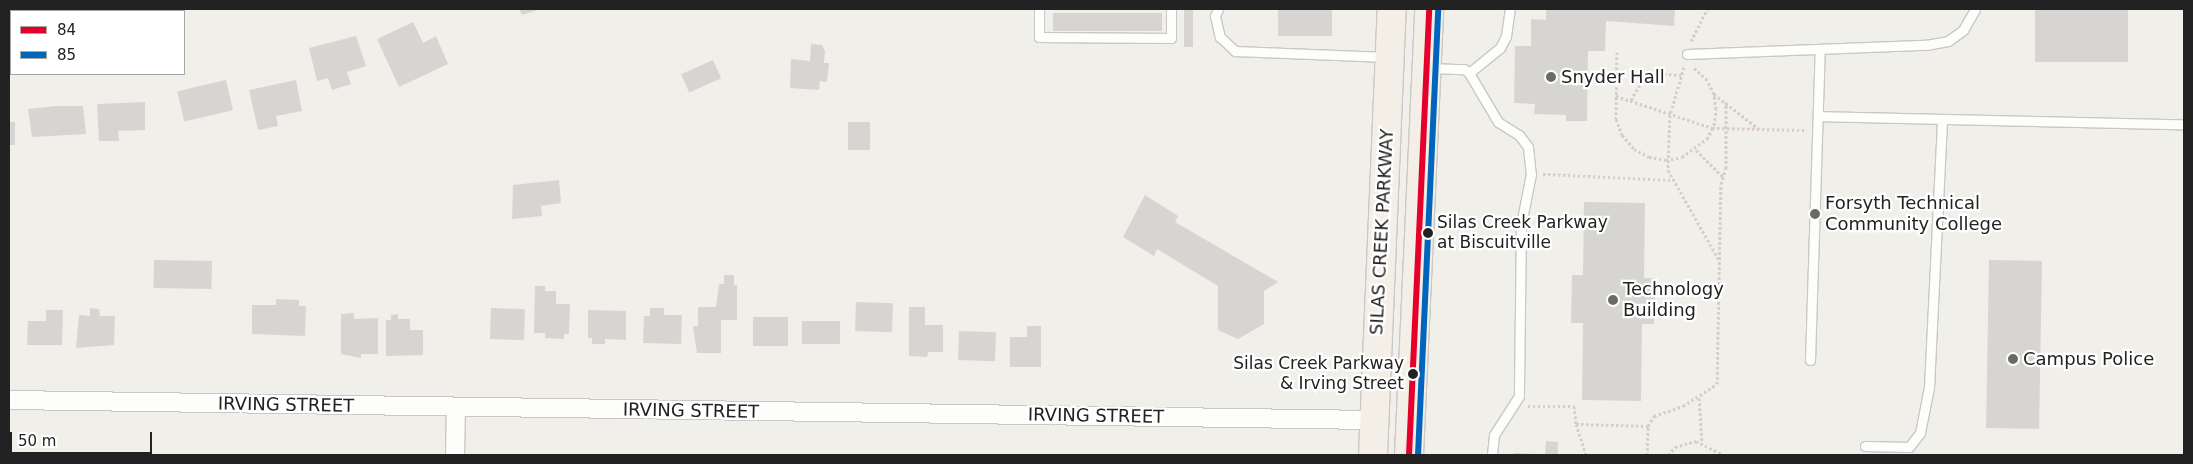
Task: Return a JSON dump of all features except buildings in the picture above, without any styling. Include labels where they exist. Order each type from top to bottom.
[{"type":"main road","name":"SILAS CREEK PARKWAY","points":[[1373,455],[1392,9]]},
{"type":"main road","name":"SILAS CREEK PARKWAY","points":[[1409,455],[1429,9]]},
{"type":"street","name":"IRVING STREET","points":[[9,400],[1374,420]]},
{"type":"street","points":[[455,455],[456,408]]},
{"type":"lane","points":[[1039,9],[1039,37],[1171,38],[1171,9]]},
{"type":"lane","points":[[1218,9],[1215,16],[1220,37],[1235,51],[1390,57]]},
{"type":"lane","points":[[1469,73],[1500,48],[1506,36],[1510,9]]},
{"type":"lane","points":[[1687,54],[1926,45],[1948,41],[1963,30],[1975,9]]},
{"type":"lane","points":[[1810,360],[1820,49]]},
{"type":"lane","points":[[1426,68],[1464,69],[1469,73],[1498,122],[1519,135],[1528,146],[1531,174],[1520,224],[1519,396],[1494,435],[1492,455]]},
{"type":"lane","points":[[1818,116],[2184,124]]},
{"type":"lane","points":[[1865,446],[1909,447],[1920,433],[1929,387],[1942,119]]},
{"type":"path","points":[[1687,54],[1695,28],[1707,9]]},
{"type":"path","points":[[1617,52],[1616,119],[1622,136],[1634,149],[1649,157],[1668,160],[1696,150],[1712,128],[1716,109],[1714,94],[1707,80],[1684,63],[1670,115],[1668,160],[1672,180],[1720,262]]},
{"type":"path","points":[[1631,100],[1641,83],[1654,74],[1681,76]]},
{"type":"path","points":[[1714,94],[1760,130]]},
{"type":"path","points":[[1616,96],[1712,128],[1817,130]]},
{"type":"path","points":[[1647,455],[1648,426],[1662,411],[1683,406],[1699,398],[1717,384],[1723,177],[1726,168],[1726,102]]},
{"type":"path","points":[[1696,150],[1723,177]]},
{"type":"path","points":[[1531,174],[1672,180]]},
{"type":"path","points":[[1699,398],[1702,444]]},
{"type":"path","points":[[1514,406],[1574,406],[1576,424],[1586,455]]},
{"type":"path","points":[[1576,424],[1648,426]]},
{"type":"path","points":[[1668,455],[1686,442],[1702,444],[1724,455]]},
{"type":"transit line","name":"84","points":[[1409,455],[1429,9]]},
{"type":"transit line","name":"85","points":[[1418,455],[1438,9]]},
{"type":"place","name":"Snyder Hall","points":[[1551,77]]},
{"type":"place","name":"Forsyth Technical Community College","points":[[1815,214]]},
{"type":"place","name":"Silas Creek Parkway at Biscuitville","points":[[1428,233]]},
{"type":"place","name":"Technology Building","points":[[1613,300]]},
{"type":"place","name":"Campus Police","points":[[2013,359]]},
{"type":"place","name":"Silas Creek Parkway & Irving Street","points":[[1413,374]]}]
